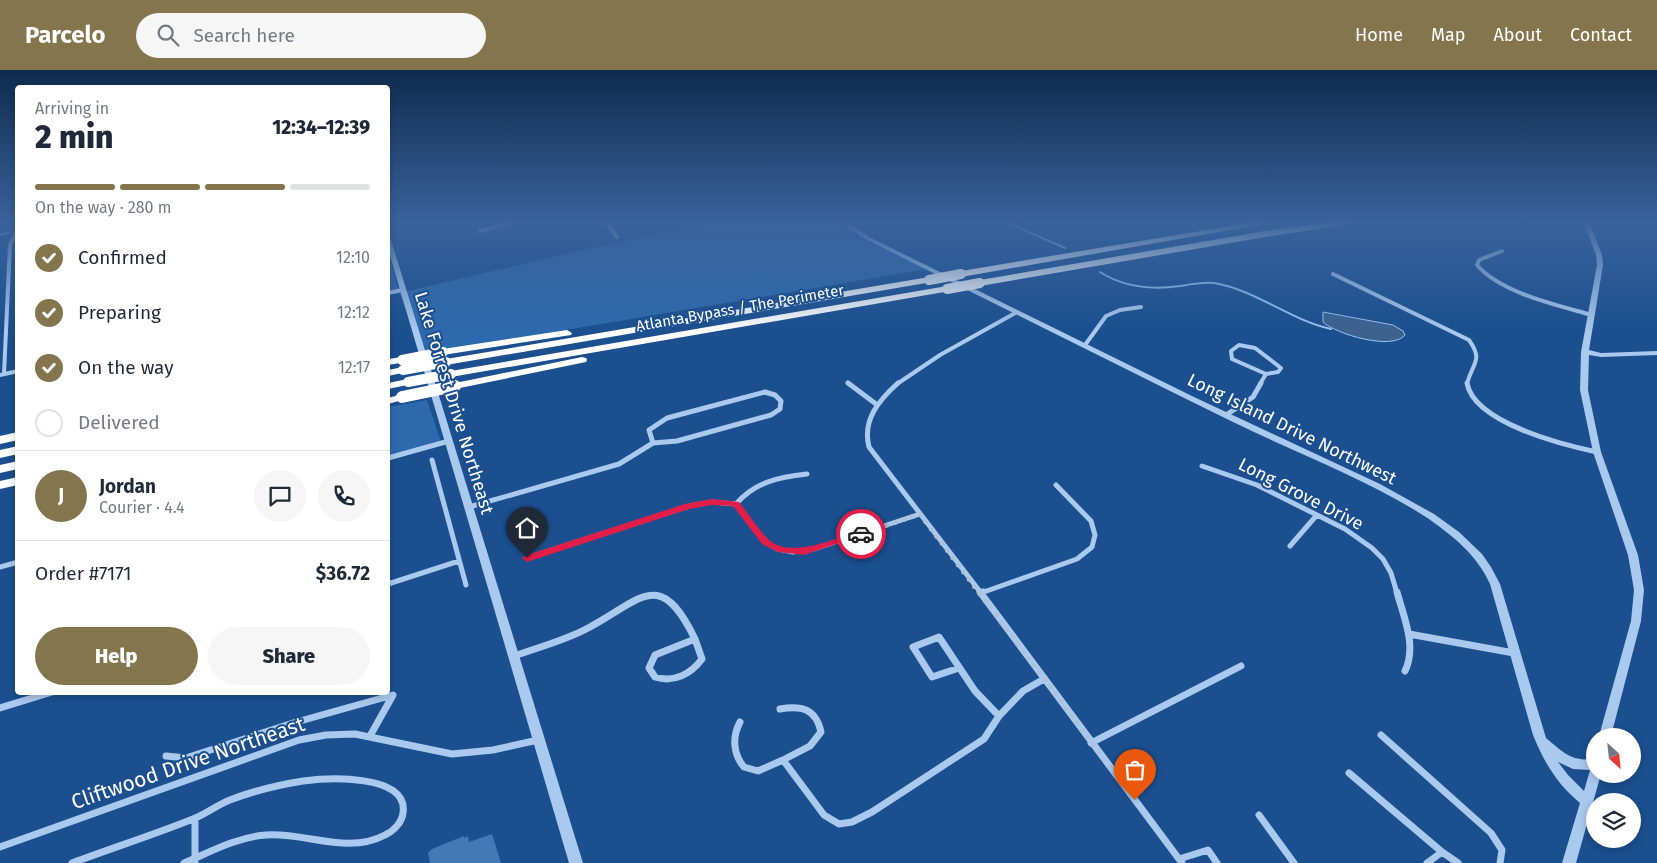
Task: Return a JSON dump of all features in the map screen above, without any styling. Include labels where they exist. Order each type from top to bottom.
[{"type":"highway","name":"Atlanta Bypass / The Perimeter","points":[[390,371],[402,365],[445,357],[634,330],[1058,258]]},
{"type":"highway","name":"Atlanta Bypass / The Perimeter","points":[[390,386],[1125,258]]},
{"type":"highway","points":[[390,400],[635,348],[804,318],[867,302]]},
{"type":"highway","points":[[390,362],[402,365]]},
{"type":"highway","points":[[0,440],[15,437]]},
{"type":"highway","points":[[0,454],[15,451]]},
{"type":"highway","points":[[0,469],[15,466]]},
{"type":"highway","points":[[0,486],[15,483]]},
{"type":"street","points":[[9,258],[2,374],[15,372]]},
{"type":"street","name":"Lake Forrest Drive Northeast","points":[[393,258],[576,863]]},
{"type":"street","name":"Long Island Drive Northwest","points":[[908,258],[1226,416],[1335,465],[1403,501],[1458,535],[1472,549],[1491,575],[1541,739],[1553,767],[1568,785],[1586,800]]},
{"type":"street","points":[[1485,258],[1480,260],[1477,265],[1480,271],[1498,282],[1561,306],[1592,315]]},
{"type":"street","points":[[1599,258],[1600,265],[1585,352],[1584,390],[1598,452],[1633,555],[1639,590],[1636,621],[1607,728]]},
{"type":"street","points":[[1333,274],[1469,340],[1478,354],[1479,361],[1467,385],[1475,399],[1494,415],[1549,440],[1598,452]]},
{"type":"street","points":[[390,293],[402,290]]},
{"type":"street","points":[[1085,345],[1093,338],[1102,319],[1106,316],[1124,309],[1141,308]]},
{"type":"street","points":[[1017,312],[910,375],[876,404],[866,434],[868,446],[981,592],[1181,861],[1208,850],[1217,863]]},
{"type":"street","points":[[1239,345],[1250,346],[1281,368],[1278,372],[1266,374],[1232,359],[1231,351],[1239,345]]},
{"type":"street","points":[[1585,352],[1601,355],[1657,353]]},
{"type":"street","points":[[1226,416],[1254,397],[1266,374]]},
{"type":"street","points":[[848,383],[876,404]]},
{"type":"street","points":[[469,507],[619,464],[653,444],[684,440],[771,415],[780,409],[781,401],[775,395],[765,392],[668,418],[648,430],[653,444]]},
{"type":"street","points":[[390,457],[449,441]]},
{"type":"street","points":[[432,460],[466,585]]},
{"type":"street","name":"Long Grove Drive","points":[[1202,466],[1257,485],[1358,538],[1383,559],[1391,573],[1409,634],[1410,660],[1405,672]]},
{"type":"street","points":[[736,504],[746,492],[762,482],[807,474]]},
{"type":"street","points":[[981,592],[1077,559],[1092,546],[1096,535],[1091,520],[1056,485]]},
{"type":"street","points":[[527,558],[688,506],[712,502],[736,504],[765,542],[778,549],[793,552],[814,550],[920,514]]},
{"type":"street","points":[[1290,546],[1316,516]]},
{"type":"street","points":[[390,583],[459,561]]},
{"type":"street","points":[[0,567],[15,563]]},
{"type":"street","points":[[514,656],[589,628],[635,599],[654,596],[669,600],[680,607],[695,639],[702,659],[692,671],[668,680],[660,680],[652,673],[649,664],[655,655],[695,639]]},
{"type":"street","points":[[1409,634],[1514,653]]},
{"type":"street","points":[[959,668],[932,677],[913,647],[940,638],[975,691],[999,716]]},
{"type":"street","points":[[1092,743],[1241,666]]},
{"type":"street","points":[[783,760],[820,812],[828,819],[840,824],[854,821],[872,812],[984,739],[999,716],[1022,691],[1044,679]]},
{"type":"street","points":[[0,708],[42,695]]},
{"type":"street","points":[[166,756],[186,758],[294,723],[393,695],[370,736]]},
{"type":"street","points":[[740,722],[734,733],[734,745],[738,757],[745,767],[751,771],[758,770],[810,746],[821,732],[820,724],[810,709],[798,706],[780,708]]},
{"type":"street","name":"Cliftwood Drive Northeast","points":[[0,847],[290,743],[326,735],[370,736],[452,754],[494,750],[538,740]]},
{"type":"street","points":[[1381,735],[1491,833],[1502,850],[1500,863]]},
{"type":"street","points":[[1541,739],[1555,754],[1566,761],[1586,765]]},
{"type":"street","points":[[1349,773],[1442,852],[1458,863]]},
{"type":"street","points":[[72,863],[195,818],[210,808],[267,788],[315,780],[368,781],[387,787],[402,800],[405,807],[404,816],[396,826],[386,834],[367,842],[323,841],[267,834],[235,840],[195,861],[184,863]]},
{"type":"street","points":[[1568,863],[1586,800]]},
{"type":"street","points":[[1259,815],[1294,863]]},
{"type":"street","points":[[195,818],[195,861]]},
{"type":"street","points":[[1428,863],[1442,852]]},
{"type":"shaded area","points":[[549,258],[903,258],[927,269],[424,354],[399,293]]},
{"type":"shaded area","points":[[390,259],[399,293],[390,295]]},
{"type":"shaded area","points":[[1323,312],[1393,325],[1403,331],[1405,335],[1398,340],[1389,341],[1377,341],[1351,336],[1323,322]]},
{"type":"shaded area","points":[[427,400],[441,442],[390,455],[390,407]]},
{"type":"building","points":[[492,834],[501,863],[430,863],[428,853],[432,849],[464,836],[464,838],[468,836],[469,842]]},
{"type":"waterway","points":[[1100,272],[1119,282],[1149,288],[1214,283],[1244,292],[1301,319],[1331,329]]},
{"type":"way so far","points":[[861,534],[920,514],[981,592],[1135,800]]},
{"type":"route","points":[[527,558],[688,506],[712,502],[736,504],[765,542],[778,549],[804,552],[861,534]]}]
